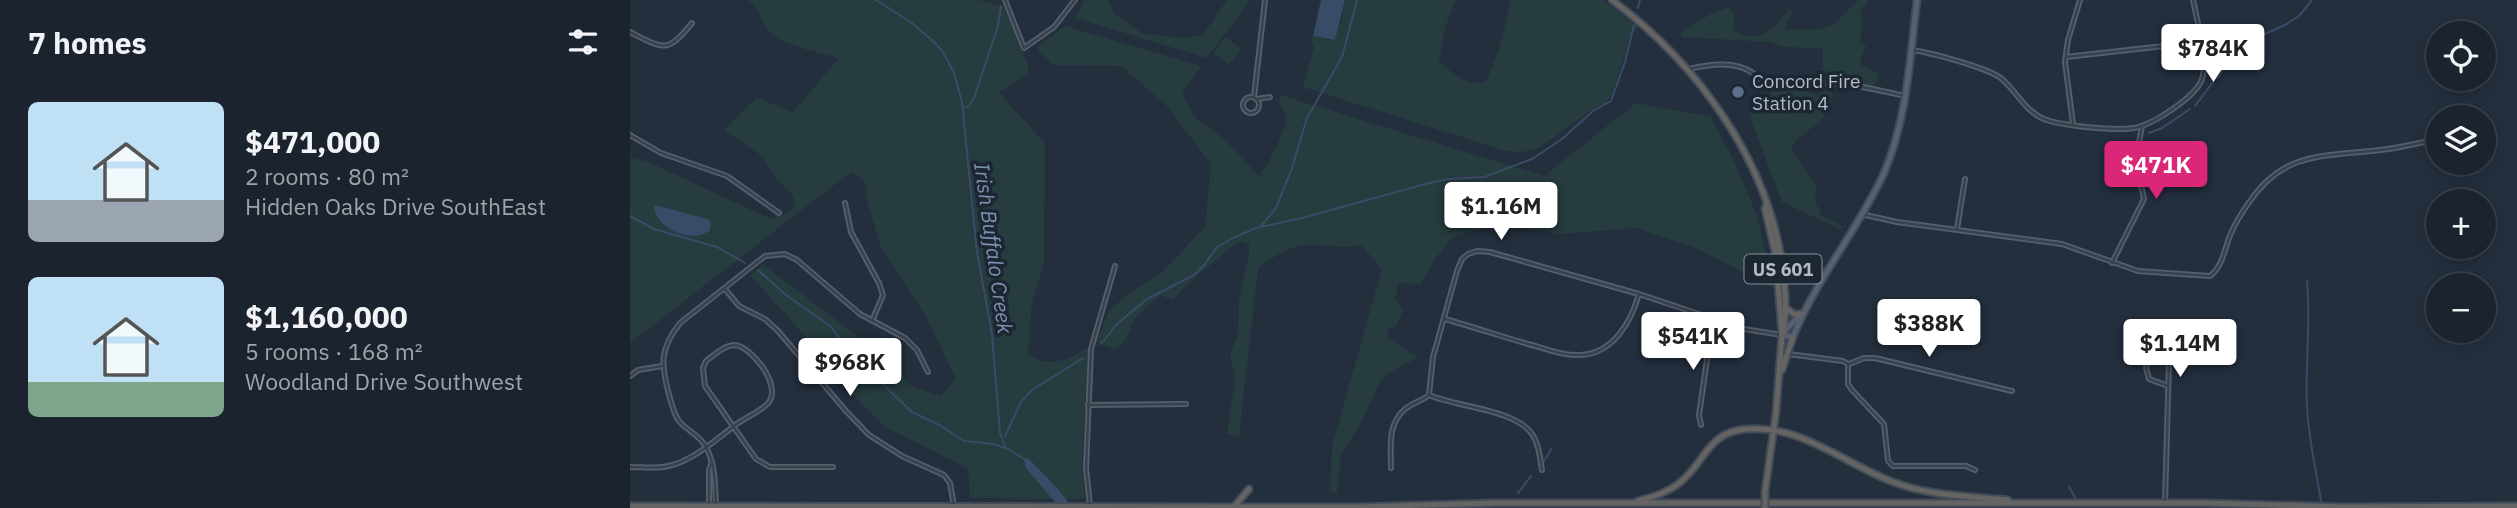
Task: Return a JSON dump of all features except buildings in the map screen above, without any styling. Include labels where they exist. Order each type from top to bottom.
[{"type":"highway","name":"US 601","points":[[1612,0],[1657,36],[1688,69],[1713,101],[1742,149],[1779,240],[1785,306],[1782,335]]},
{"type":"highway","name":"US 601","points":[[1765,508],[1782,335],[1776,256],[1766,205]]},
{"type":"highway","points":[[1785,306],[1791,313],[1801,314]]},
{"type":"highway","points":[[1779,383],[1793,337]]},
{"type":"highway","points":[[1628,503],[1657,496],[1678,484],[1705,450],[1720,437],[1739,430],[1773,431],[1811,440],[1879,476],[1908,487],[1941,494],[2033,503]]},
{"type":"highway","points":[[1234,507],[1250,489],[1247,507]]},
{"type":"highway","points":[[630,506],[1361,507],[1483,503],[2165,503],[2343,507],[2517,506]]},
{"type":"main road","points":[[1782,335],[1801,314],[1885,169],[1905,96],[1917,0]]},
{"type":"main road","points":[[1782,335],[1793,337],[1801,314]]},
{"type":"street","points":[[1005,0],[1024,48],[1054,27],[1075,0]]},
{"type":"street","points":[[1242,107],[1246,112],[1254,113],[1259,107],[1256,98],[1265,0]]},
{"type":"street","points":[[2073,124],[2066,79],[2066,57],[2068,40],[2080,0]]},
{"type":"street","points":[[1911,50],[1992,72],[2005,82],[2034,114],[2050,121],[2128,128],[2142,126],[2190,96],[2199,86],[2203,73],[2193,0]]},
{"type":"street","points":[[630,32],[660,46],[669,46],[679,39],[692,23]]},
{"type":"street","points":[[2066,57],[2200,42]]},
{"type":"street","points":[[1688,69],[1737,65],[1754,74],[1762,83],[1771,86],[1831,83],[1905,96]]},
{"type":"street","points":[[1242,107],[1244,99],[1270,97]]},
{"type":"street","points":[[1237,108],[1242,107]]},
{"type":"street","points":[[2112,263],[2144,199],[2136,161],[2142,126]]},
{"type":"street","points":[[630,135],[671,157],[726,176],[779,213]]},
{"type":"street","points":[[1861,214],[1897,222],[2062,244],[2112,263],[2149,273],[2210,276],[2219,266],[2235,225],[2251,198],[2286,167],[2310,157],[2380,150],[2426,141]]},
{"type":"street","points":[[1957,229],[1965,179]]},
{"type":"street","points":[[845,203],[851,232],[883,295],[872,321]]},
{"type":"street","points":[[1429,395],[1433,356],[1460,263],[1468,254],[1477,251],[1510,257],[1639,294],[1750,331],[1782,335]]},
{"type":"street","points":[[712,507],[715,473],[706,446],[681,424],[674,414],[662,366],[666,344],[680,323],[765,256],[785,254],[797,260],[842,301],[905,338],[917,350],[928,372]]},
{"type":"street","points":[[1090,506],[1086,468],[1091,349],[1115,266]]},
{"type":"street","points":[[725,289],[740,306],[765,319],[778,331],[869,435],[902,456],[944,475],[950,482],[954,506]]},
{"type":"street","points":[[1445,319],[1563,354],[1583,355],[1604,347],[1619,336],[1632,314],[1639,294]]},
{"type":"street","points":[[1701,425],[1699,415],[1713,318]]},
{"type":"street","points":[[630,467],[665,467],[676,464],[706,446],[734,426],[769,403],[773,393],[772,380],[747,350],[738,345],[727,346],[706,361],[703,368],[705,386],[734,426],[756,460],[770,467],[833,467]]},
{"type":"street","points":[[1787,354],[1843,361],[1848,364]]},
{"type":"street","points":[[1848,364],[1864,358],[1875,358],[2012,391]]},
{"type":"street","points":[[2165,503],[2168,386],[2168,359],[2149,359],[2146,369],[2149,379],[2168,386]]},
{"type":"street","points":[[1848,364],[1848,384],[1884,425],[1890,464],[1901,467],[1966,466],[1975,470]]},
{"type":"street","points":[[630,376],[638,370],[662,366]]},
{"type":"street","points":[[1391,468],[1394,423],[1405,409],[1429,395],[1504,416],[1526,428],[1538,446],[1542,470]]},
{"type":"street","points":[[1088,405],[1186,404]]},
{"type":"street","points":[[712,463],[709,470],[712,507]]},
{"type":"green space","points":[[748,0],[978,0],[1004,7],[1028,65],[1029,74],[998,92],[1045,143],[1044,263],[1032,302],[1028,354],[1051,362],[1066,359],[1088,347],[1082,460],[1085,499],[970,498],[968,469],[886,427],[860,403],[750,275],[763,264],[887,359],[912,387],[941,396],[956,379],[926,317],[881,247],[867,200],[865,182],[851,172],[630,343],[630,158],[646,161],[771,219],[783,215],[795,206],[793,195],[778,181],[762,156],[724,130],[757,98],[793,112],[839,58],[792,45],[775,37]]},
{"type":"green space","points":[[1085,0],[1109,0],[1114,14],[1143,34],[1187,38],[1203,35],[1227,0],[1250,0],[1207,58],[1075,18]]},
{"type":"green space","points":[[1345,0],[1456,0],[1445,27],[1439,62],[1473,83],[1486,81],[1501,41],[1510,0],[1603,0],[1639,27],[1631,34],[1613,92],[1605,105],[1594,108],[1540,147],[1522,152],[1506,151],[1303,87],[1314,48],[1311,41],[1313,36],[1330,40],[1341,23]]},
{"type":"green space","points":[[1859,0],[1869,0],[1860,12],[1860,42],[1866,46],[1860,61],[1862,66],[1878,73],[1878,81],[1872,87],[1823,80],[1823,48],[1782,47],[1770,42],[1683,37],[1680,34],[1712,13],[1729,7],[1734,14],[1734,30],[1751,37],[1766,33],[1789,9],[1792,12],[1785,29],[1825,28]]},
{"type":"green space","points":[[1065,26],[1201,66],[1182,93],[1194,116],[1225,140],[1259,176],[1276,148],[1287,117],[1279,103],[1280,95],[1544,176],[1636,103],[1711,117],[1736,165],[1757,216],[1774,288],[1695,248],[1636,228],[1557,234],[1526,229],[1481,229],[1453,237],[1434,260],[1421,284],[1399,283],[1395,298],[1403,310],[1396,326],[1388,329],[1387,337],[1417,358],[1388,373],[1378,385],[1363,419],[1341,455],[1337,494],[1330,491],[1332,446],[1382,269],[1361,245],[1298,246],[1258,268],[1239,436],[1227,434],[1235,378],[1230,356],[1238,333],[1239,302],[1249,244],[1239,241],[1172,300],[1161,295],[1135,318],[1126,340],[1115,349],[1096,342],[1110,309],[1160,274],[1205,227],[1211,164],[1167,106],[1121,66],[1052,65],[1037,47]]},
{"type":"green space","points":[[1226,37],[1241,49],[1229,65],[1213,53]]},
{"type":"green space","points":[[1772,88],[1802,89],[1817,95],[1830,90],[1833,95],[1823,119],[1796,140],[1791,150],[1816,185],[1815,203],[1820,215],[1844,227],[1840,229],[1782,202],[1749,115],[1768,109]]},
{"type":"water","points":[[1321,0],[1345,0],[1335,40],[1313,36]]},
{"type":"water","points":[[654,205],[708,219],[711,222],[710,230],[694,236],[676,232],[660,221]]},
{"type":"water","points":[[1024,458],[1029,459],[1073,508],[1060,508],[1026,468]]},
{"type":"waterway","name":"Irish Buffalo Creek","points":[[876,0],[912,23],[934,42],[943,52],[954,73],[962,102],[977,252],[992,334],[1000,433],[1006,448],[1026,460]]},
{"type":"waterway","points":[[1260,227],[1276,208],[1291,171],[1307,118],[1342,57],[1357,0]]},
{"type":"waterway","points":[[1638,8],[1640,0]]},
{"type":"waterway","points":[[2218,78],[2243,44],[2285,25],[2299,16],[2312,0]]},
{"type":"waterway","points":[[963,108],[969,106],[974,98],[998,26],[1001,6]]},
{"type":"waterway","points":[[1101,344],[1117,324],[1147,299],[1194,275],[1217,247],[1256,228],[1429,183],[1484,177],[1532,159],[1562,139],[1593,111],[1611,101],[1625,62],[1634,25]]},
{"type":"waterway","points":[[2195,106],[2213,82]]},
{"type":"waterway","points":[[2149,133],[2162,128],[2190,109]]},
{"type":"waterway","points":[[630,216],[654,229],[717,247],[745,263]]},
{"type":"waterway","points":[[758,270],[786,295],[830,326],[855,358],[912,412],[964,441],[1005,448]]},
{"type":"waterway","points":[[2307,281],[2308,417],[2321,501]]},
{"type":"waterway","points":[[1005,436],[1021,402],[1032,390],[1083,358]]},
{"type":"waterway","points":[[1544,461],[1552,448]]},
{"type":"waterway","points":[[1518,493],[1531,476]]},
{"type":"waterway","points":[[2069,487],[2076,499]]},
{"type":"place","name":"Concord Fire Station 4","points":[[1738,92]]}]
